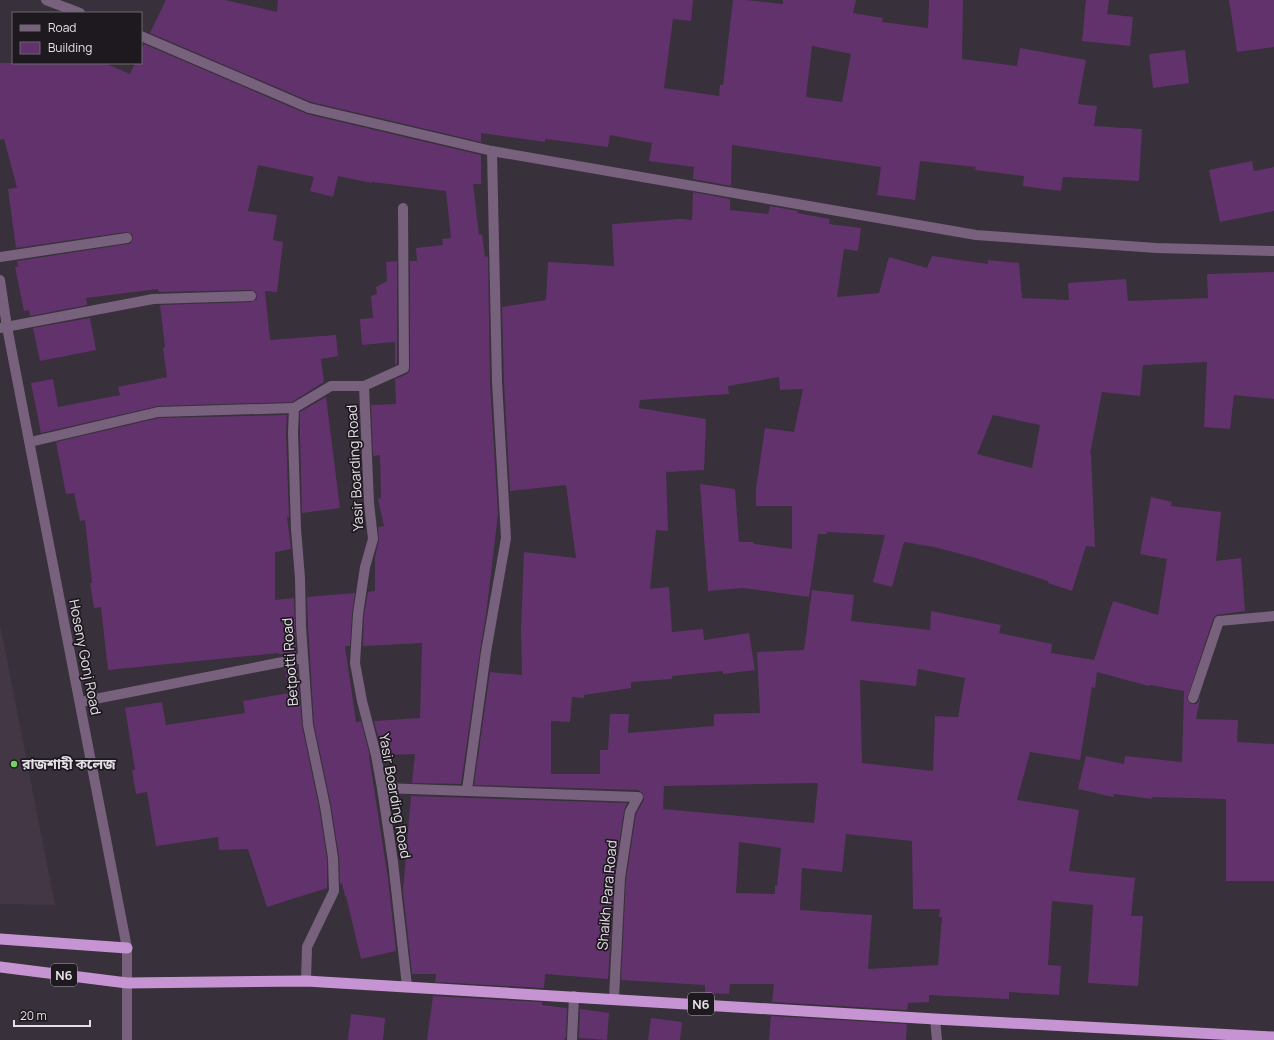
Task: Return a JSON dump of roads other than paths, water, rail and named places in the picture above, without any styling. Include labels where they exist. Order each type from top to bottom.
[{"type":"highway","points":[[0,939],[127,948]]},
{"type":"highway","name":"N6","points":[[0,967],[127,984],[306,980],[935,1019],[1274,1037]]},
{"type":"street","points":[[46,0],[77,12]]},
{"type":"street","points":[[142,36],[309,108],[492,150],[976,235],[1156,248],[1274,251]]},
{"type":"street","points":[[382,788],[467,790],[486,652],[506,538],[497,382],[492,150]]},
{"type":"street","name":"Yasir Boarding Road","points":[[403,208],[404,368],[364,386],[369,503],[373,539],[365,567],[358,614],[355,663],[382,788],[393,862],[407,986]]},
{"type":"street","points":[[0,257],[127,238]]},
{"type":"street","name":"Hoseny Gonj Road","points":[[0,280],[4,327],[30,442],[127,948],[127,1040]]},
{"type":"street","points":[[4,327],[153,299],[251,296]]},
{"type":"street","points":[[30,442],[158,412],[294,408],[331,386],[364,386]]},
{"type":"street","name":"Betpotti Road","points":[[294,408],[293,433],[296,529],[308,725],[326,814],[333,858],[334,891],[307,947],[306,980]]},
{"type":"street","points":[[1192,698],[1219,621],[1274,616]]},
{"type":"street","points":[[80,702],[303,658]]},
{"type":"street","name":"Shaikh Para Road","points":[[467,790],[638,797],[630,812],[620,878],[614,998]]},
{"type":"street","points":[[572,1040],[574,996]]},
{"type":"street","points":[[935,1019],[937,1040]]},
{"type":"place","name":"রাজশাহী কলেজ","points":[[14,764]]}]
